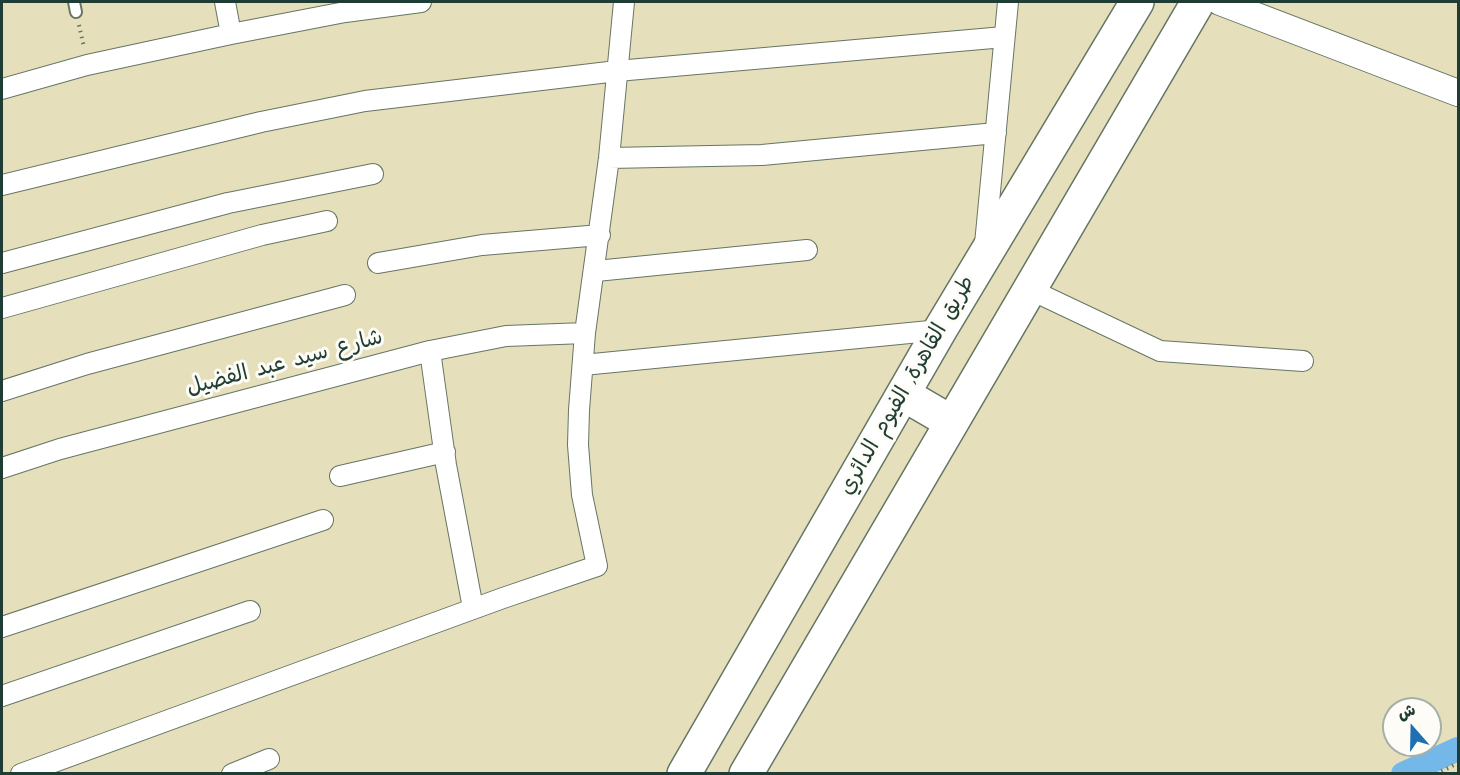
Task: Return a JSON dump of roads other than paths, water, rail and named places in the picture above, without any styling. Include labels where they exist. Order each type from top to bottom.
[{"type":"highway","name":"طريق القاهرة, الفيوم الدائري","points":[[684,774],[940,330],[1137,2]]},
{"type":"highway","points":[[746,774],[1198,2]]},
{"type":"highway","points":[[903,394],[951,422]]},
{"type":"street","points":[[225,2],[231,34]]},
{"type":"street","points":[[2,89],[87,65],[344,7],[421,2]]},
{"type":"street","points":[[21,774],[473,608],[597,566],[582,495],[578,445],[585,333],[596,270],[624,2]]},
{"type":"street","points":[[983,259],[1008,2]]},
{"type":"street","points":[[1220,2],[1458,93]]},
{"type":"street","points":[[2,185],[261,122],[365,101],[617,71],[1004,37]]},
{"type":"street","points":[[609,158],[762,155],[996,133]]},
{"type":"street","points":[[2,263],[228,203],[373,174]]},
{"type":"street","points":[[2,308],[262,235],[327,221]]},
{"type":"street","points":[[378,263],[482,245],[600,235]]},
{"type":"street","points":[[596,270],[807,250]]},
{"type":"street","points":[[1029,289],[1160,351],[1303,361]]},
{"type":"street","points":[[2,391],[87,364],[345,295]]},
{"type":"street","points":[[583,365],[940,330]]},
{"type":"street","name":"شارع سيد عبد الفضيل","points":[[2,468],[60,450],[430,351],[506,336],[585,333]]},
{"type":"street","points":[[430,351],[445,452],[473,608]]},
{"type":"street","points":[[340,476],[445,452]]},
{"type":"street","points":[[2,627],[323,520]]},
{"type":"street","points":[[2,696],[250,611]]},
{"type":"street","points":[[232,774],[269,759]]},
{"type":"waterway","points":[[1403,774],[1458,749]]}]
